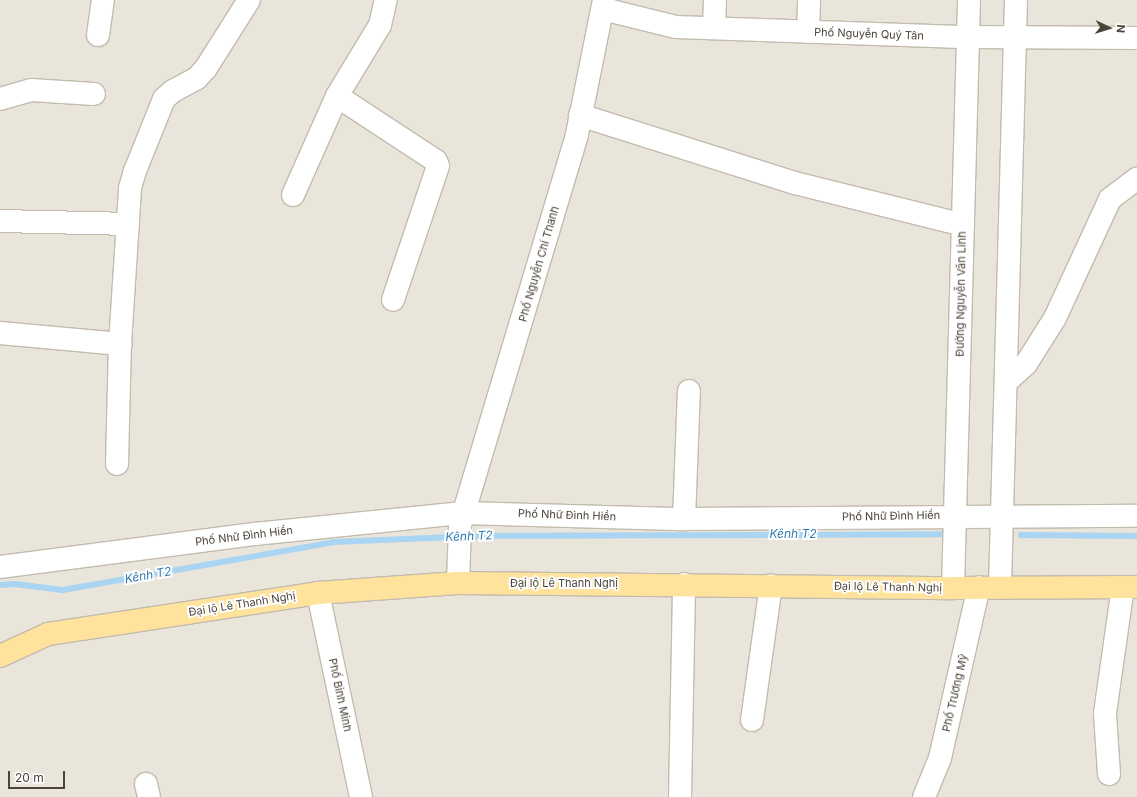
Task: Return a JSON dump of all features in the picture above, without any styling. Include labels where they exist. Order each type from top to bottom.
[{"type":"main road","name":"Đại lộ Lê Thanh Nghị","points":[[0,656],[48,634],[318,593],[458,583],[684,584],[953,588],[1130,587]]},
{"type":"street","points":[[98,35],[103,0]]},
{"type":"street","points":[[117,464],[120,344],[130,188],[135,171],[164,99],[173,91],[197,78],[206,68],[249,0]]},
{"type":"street","points":[[293,195],[337,96],[380,25],[386,0]]},
{"type":"street","points":[[714,28],[715,0]]},
{"type":"street","points":[[808,32],[809,0]]},
{"type":"street","name":"Đường Nguyễn Văn Linh","points":[[953,588],[969,0]]},
{"type":"street","points":[[990,587],[1002,516],[1016,0]]},
{"type":"street","name":"Phố Nguyễn Quý Tân","points":[[604,4],[676,27],[968,37],[1137,38]]},
{"type":"street","name":"Phố Nguyễn Chí Thanh","points":[[458,583],[461,519],[524,317],[580,115],[604,4]]},
{"type":"street","points":[[0,99],[30,90],[94,94]]},
{"type":"street","points":[[337,96],[436,161],[438,166],[393,300]]},
{"type":"street","points":[[580,115],[795,183],[963,225]]},
{"type":"street","points":[[1006,382],[1026,364],[1055,318],[1110,199],[1137,180]]},
{"type":"street","points":[[0,221],[128,224]]},
{"type":"street","points":[[0,333],[120,344]]},
{"type":"street","points":[[684,519],[689,391]]},
{"type":"street","name":"Phố Nhữ Đình Hiền","points":[[0,567],[255,534],[461,519],[1137,516]]},
{"type":"street","points":[[680,797],[684,584]]},
{"type":"street","points":[[752,720],[771,585]]},
{"type":"street","name":"Phố Trương Mỹ","points":[[924,797],[940,758],[990,587]]},
{"type":"street","points":[[1109,774],[1105,713],[1130,587]]},
{"type":"street","name":"Phố Bình Minh","points":[[318,593],[361,797]]},
{"type":"shaded area","points":[[0,0],[1137,0],[1137,797],[0,797]]},
{"type":"waterway","name":"Kênh T2","points":[[463,536],[943,534]]},
{"type":"waterway","name":"Kênh T2","points":[[1021,535],[1137,536]]},
{"type":"waterway","name":"Kênh T2","points":[[0,585],[15,584],[63,590],[334,542],[454,537]]}]
